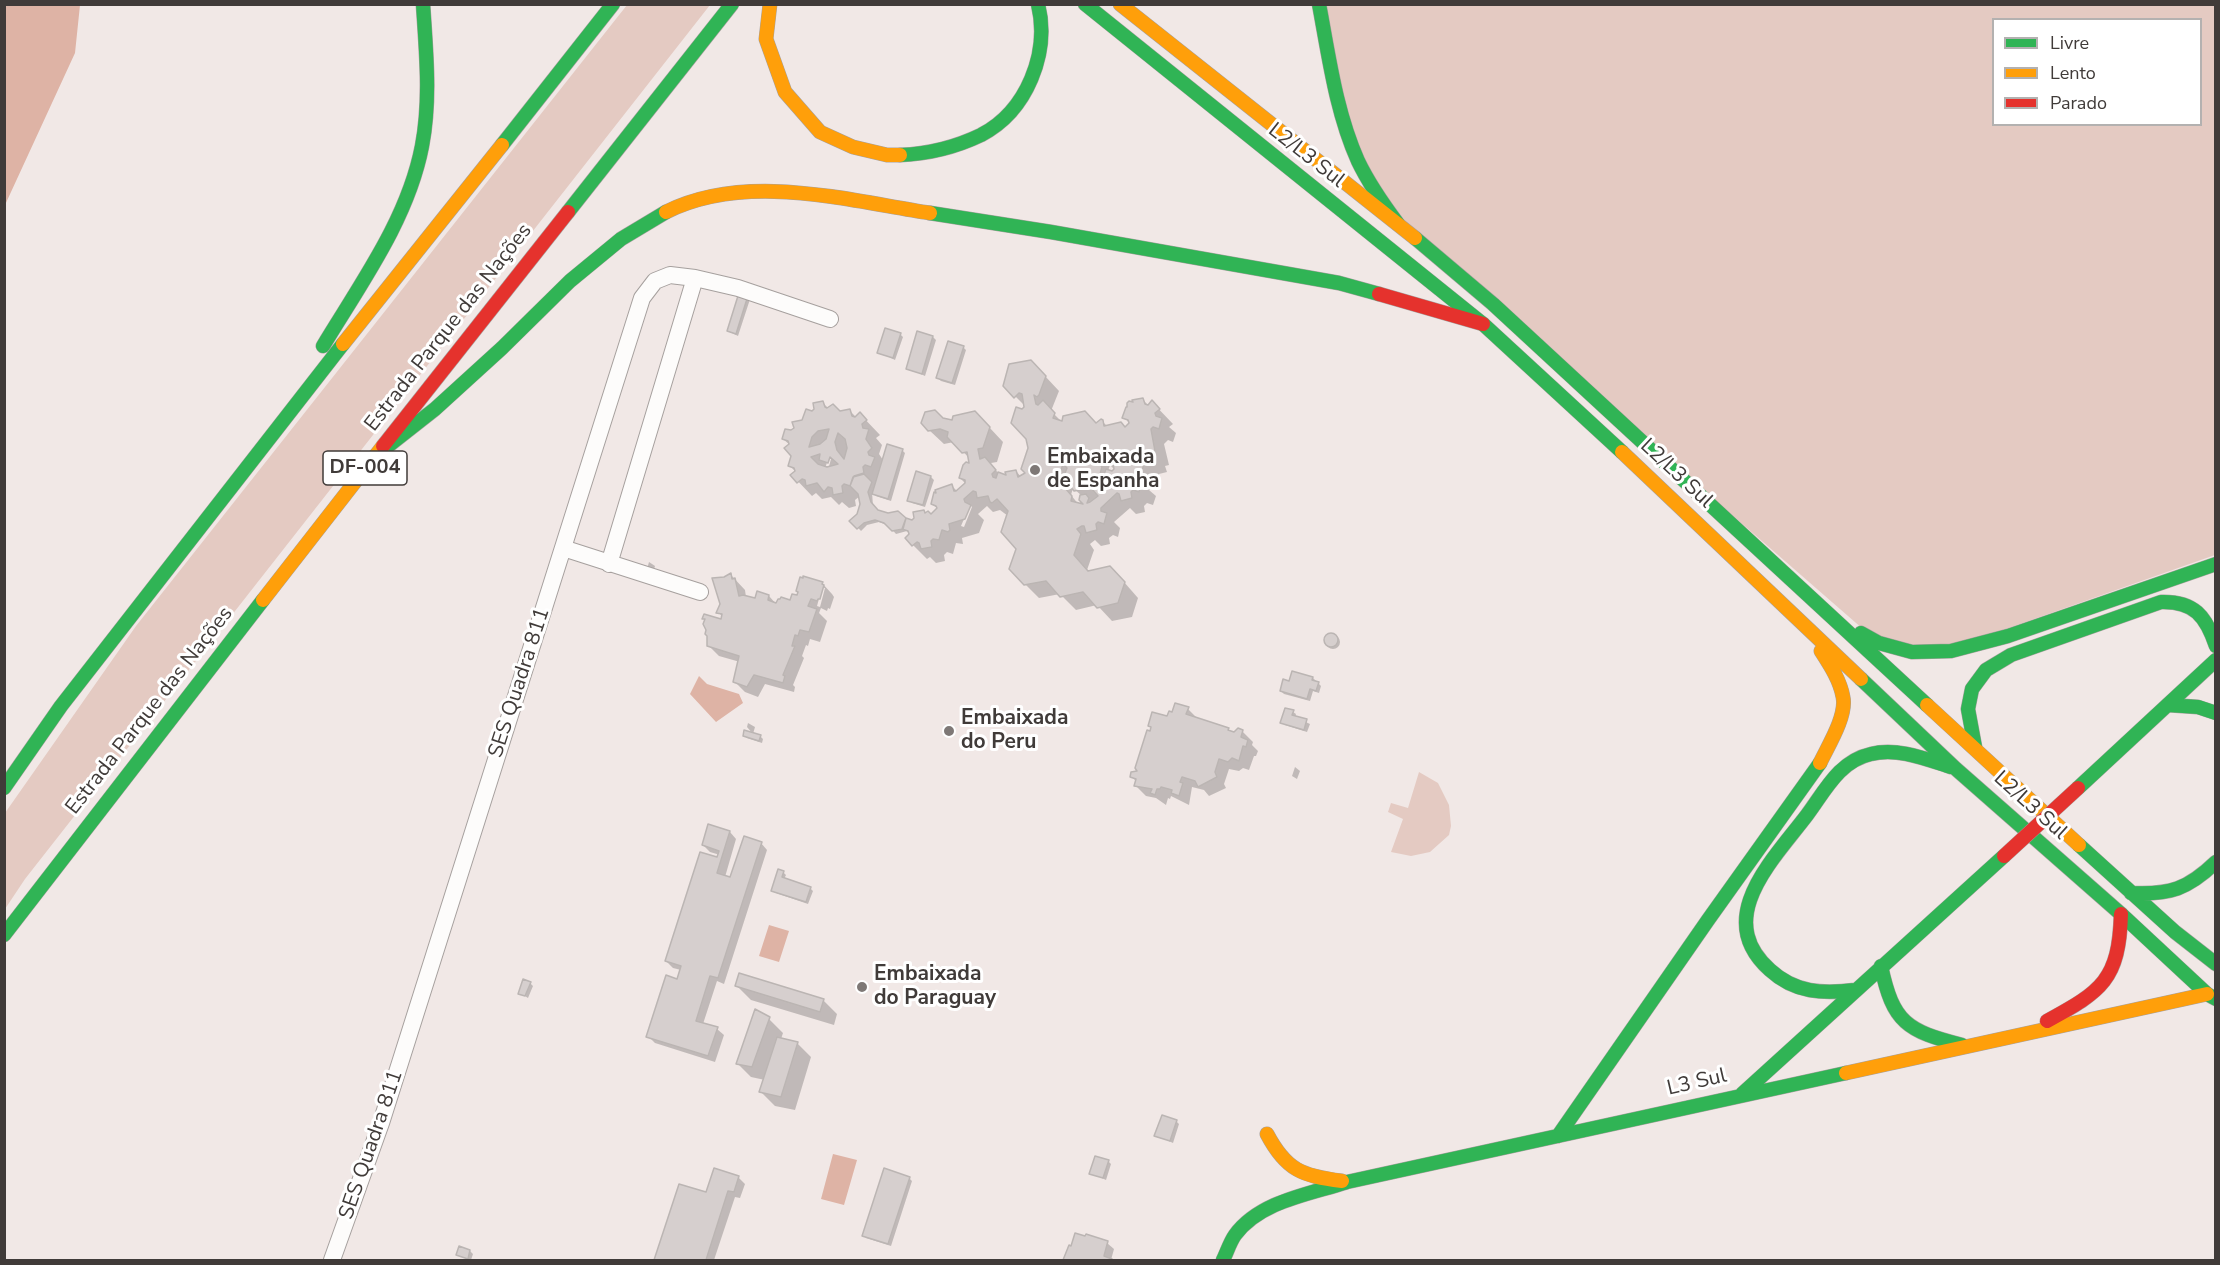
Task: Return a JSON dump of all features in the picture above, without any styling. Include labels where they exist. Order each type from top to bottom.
[{"type":"main road","points":[[262,447],[379,250],[398,215],[418,165],[425,128],[427,81],[423,4]]},
{"type":"main road","points":[[4,788],[61,706],[262,447],[614,4]]},
{"type":"main road","name":"Estrada Parque das Nações","points":[[4,935],[374,456],[732,4]]},
{"type":"main road","points":[[770,4],[766,39],[785,92],[820,132],[853,147],[887,155],[919,154],[956,145],[982,134],[1002,119],[1019,100],[1038,62],[1042,42],[1041,15],[1038,4]]},
{"type":"main road","name":"L2/L3 Sul","points":[[1085,4],[1483,324],[1669,495],[1956,768],[2211,997]]},
{"type":"main road","name":"L2/L3 Sul","points":[[1120,4],[1398,224],[1493,304],[2131,893],[2216,964]]},
{"type":"main road","points":[[1319,4],[1333,80],[1352,145],[1368,181],[1398,224]]},
{"type":"main road","points":[[374,456],[435,409],[502,348],[570,281],[621,238],[668,211],[699,199],[738,192],[783,191],[1051,232],[1339,283],[1483,324]]},
{"type":"main road","points":[[1834,618],[1879,643],[1912,652],[1951,651],[2008,636],[2216,564]]},
{"type":"main road","points":[[1975,747],[1968,709],[1972,689],[1986,670],[2011,655],[2161,602],[2182,603],[2198,612],[2211,631],[2216,646]]},
{"type":"main road","points":[[1558,1136],[1708,920],[1820,765],[1838,726],[1844,699],[1835,673],[1806,627]]},
{"type":"main road","points":[[1742,1094],[2216,660]]},
{"type":"main road","points":[[2168,705],[2198,707],[2216,713]]},
{"type":"main road","points":[[1855,990],[1834,993],[1809,991],[1784,981],[1758,958],[1746,938],[1745,918],[1753,893],[1767,869],[1835,776],[1852,762],[1873,753],[1887,752],[1917,756],[1956,768]]},
{"type":"main road","points":[[2131,893],[2157,895],[2179,890],[2200,879],[2216,862]]},
{"type":"main road","points":[[2019,1036],[2073,1007],[2094,993],[2108,978],[2118,959],[2122,940],[2121,914]]},
{"type":"main road","points":[[1881,966],[1890,1005],[1901,1020],[1915,1030],[1933,1038],[1967,1046]]},
{"type":"main road","name":"L3 Sul","points":[[1223,1260],[1234,1236],[1245,1223],[1276,1205],[1347,1182],[1742,1094],[2211,997]]},
{"type":"main road","points":[[1267,1134],[1280,1155],[1294,1170],[1303,1175],[1347,1182]]},
{"type":"street","name":"SES Quadra 811","points":[[332,1260],[381,1123],[642,298],[656,281],[670,275],[738,288],[830,319]]},
{"type":"street","points":[[609,564],[694,278]]},
{"type":"street","points":[[563,549],[700,592]]},
{"type":"shaded area","points":[[5,4],[80,5],[75,53],[5,205]]},
{"type":"shaded area","points":[[627,5],[710,5],[25,879],[5,909],[5,813],[136,626]]},
{"type":"shaded area","points":[[1319,5],[2215,5],[2215,555],[1955,647],[1879,643],[1398,224],[1352,145]]},
{"type":"shaded area","points":[[699,676],[707,684],[739,694],[743,703],[716,722],[690,694]]},
{"type":"shaded area","points":[[1419,772],[1438,783],[1449,805],[1451,826],[1449,835],[1430,852],[1411,856],[1391,852],[1403,819],[1388,812],[1391,803],[1408,808]]},
{"type":"shaded area","points":[[769,925],[789,931],[779,962],[759,956]]},
{"type":"shaded area","points":[[833,1154],[857,1160],[844,1205],[821,1199]]},
{"type":"building","points":[[742,283],[751,286],[736,334],[727,331]]},
{"type":"building","points":[[885,328],[901,333],[893,358],[877,353]]},
{"type":"building","points":[[917,331],[933,336],[922,374],[906,369]]},
{"type":"building","points":[[948,341],[964,346],[952,383],[936,378]]},
{"type":"building","points":[[1031,360],[1046,376],[1039,395],[1037,397],[1034,395],[1036,404],[1038,405],[1043,400],[1055,413],[1053,418],[1062,421],[1063,416],[1085,411],[1096,423],[1101,419],[1104,426],[1121,422],[1125,427],[1129,423],[1128,420],[1122,418],[1129,401],[1133,402],[1132,400],[1143,398],[1145,404],[1148,405],[1152,400],[1160,409],[1155,413],[1156,416],[1162,418],[1159,429],[1153,427],[1151,429],[1155,451],[1152,452],[1153,458],[1145,460],[1142,471],[1136,476],[1136,479],[1142,481],[1139,492],[1133,490],[1132,498],[1121,501],[1117,493],[1101,508],[1101,511],[1107,513],[1104,524],[1098,522],[1096,524],[1097,530],[1086,533],[1084,526],[1077,529],[1081,534],[1074,555],[1088,571],[1110,566],[1125,582],[1118,603],[1097,608],[1083,592],[1060,597],[1046,581],[1024,585],[1009,569],[1016,549],[1001,532],[1008,511],[997,499],[992,503],[988,496],[977,498],[976,492],[973,491],[964,499],[971,505],[965,519],[949,524],[948,532],[942,530],[939,540],[931,541],[932,547],[921,549],[917,542],[912,546],[905,538],[909,534],[908,531],[902,529],[906,518],[912,520],[913,512],[924,510],[925,513],[928,511],[931,514],[937,508],[931,504],[935,490],[952,484],[956,491],[965,483],[965,480],[959,478],[963,465],[966,462],[969,463],[967,452],[962,453],[947,437],[948,432],[940,429],[928,431],[921,423],[925,412],[935,410],[943,418],[952,420],[953,416],[975,411],[990,427],[983,448],[978,449],[980,459],[985,457],[996,470],[992,474],[993,477],[996,478],[998,472],[1006,475],[1005,472],[1016,470],[1018,477],[1025,473],[1021,469],[1028,448],[1026,439],[1011,423],[1016,407],[1022,409],[1024,407],[1022,394],[1019,393],[1014,398],[1003,386],[1009,364]],"holes":[[[1096,452],[1107,465],[1113,463],[1114,469],[1112,471],[1106,469],[1102,480],[1108,482],[1109,485],[1105,489],[1098,481],[1102,467],[1094,457]],[[1063,464],[1067,468],[1063,478],[1074,491],[1091,488],[1098,496],[1087,503],[1089,498],[1086,494],[1080,495],[1079,500],[1083,504],[1071,501],[1072,496],[1058,480]]]},
{"type":"building","points":[[823,401],[825,407],[833,404],[840,411],[850,409],[852,416],[855,417],[860,412],[867,420],[862,424],[863,428],[869,429],[866,439],[872,448],[868,452],[869,455],[875,457],[871,467],[865,465],[864,473],[854,476],[850,486],[844,484],[842,486],[843,493],[833,495],[832,488],[828,487],[824,492],[817,483],[806,486],[805,480],[802,479],[797,483],[790,475],[795,471],[794,468],[788,466],[791,456],[784,448],[789,444],[788,441],[782,439],[785,429],[794,428],[792,422],[802,420],[806,409],[812,411],[813,403]],"holes":[[[829,429],[826,439],[820,444],[809,447],[812,437],[818,431]],[[838,433],[845,439],[847,448],[844,459],[837,450],[835,442]],[[820,454],[819,460],[828,463],[830,457],[838,464],[827,467],[818,464],[811,457]]]},
{"type":"building","points":[[887,444],[903,449],[888,499],[872,494]]},
{"type":"building","points":[[916,471],[931,476],[923,505],[907,501]]},
{"type":"building","points":[[864,474],[872,482],[868,492],[871,502],[878,510],[888,513],[898,511],[906,518],[903,529],[892,531],[884,523],[875,520],[864,523],[857,529],[849,521],[857,514],[860,504],[858,494],[850,486],[853,477]]},
{"type":"building","points":[[731,573],[732,579],[735,578],[739,596],[755,598],[757,591],[769,595],[768,600],[776,603],[781,597],[790,600],[792,594],[797,595],[800,577],[823,582],[820,599],[817,601],[811,599],[808,606],[817,609],[809,632],[800,630],[798,636],[795,635],[792,646],[795,646],[783,675],[785,676],[783,683],[754,675],[747,687],[733,682],[739,656],[707,646],[706,630],[703,624],[705,619],[702,619],[704,614],[721,619],[722,614],[716,613],[720,604],[712,578],[724,577]]},
{"type":"building","points":[[1328,633],[1334,633],[1338,640],[1334,647],[1328,647],[1324,643],[1324,637]]},
{"type":"building","points":[[1292,671],[1313,677],[1312,680],[1319,682],[1316,691],[1310,689],[1307,699],[1280,691],[1283,679],[1289,681]]},
{"type":"building","points":[[1175,703],[1189,707],[1186,714],[1229,728],[1228,730],[1234,732],[1238,728],[1243,730],[1241,737],[1248,740],[1246,747],[1243,746],[1239,761],[1232,758],[1228,762],[1219,759],[1215,772],[1217,777],[1198,787],[1195,781],[1182,777],[1180,782],[1183,783],[1179,796],[1171,793],[1172,790],[1161,787],[1157,789],[1155,795],[1150,793],[1152,789],[1134,786],[1136,779],[1130,777],[1131,772],[1137,771],[1135,768],[1147,730],[1150,731],[1151,727],[1148,726],[1152,712],[1167,716],[1169,711],[1172,712]]},
{"type":"building","points":[[1285,708],[1294,710],[1292,715],[1307,719],[1304,730],[1280,723]]},
{"type":"building","points":[[744,730],[761,735],[759,741],[743,736]]},
{"type":"building","points":[[708,824],[730,831],[717,873],[730,877],[744,836],[762,842],[718,978],[710,976],[696,1021],[718,1027],[708,1056],[646,1037],[666,975],[677,979],[681,966],[665,961],[700,852],[717,857],[719,851],[702,845]]},
{"type":"building","points":[[778,869],[784,871],[782,877],[811,887],[806,902],[771,891]]},
{"type":"building","points":[[739,973],[824,999],[820,1012],[735,986]]},
{"type":"building","points":[[523,979],[531,982],[525,996],[518,994]]},
{"type":"building","points":[[755,1009],[770,1017],[752,1067],[736,1064]]},
{"type":"building","points":[[777,1037],[798,1042],[781,1097],[759,1092]]},
{"type":"building","points":[[1162,1115],[1177,1120],[1170,1141],[1154,1136]]},
{"type":"building","points":[[1095,1156],[1109,1160],[1103,1178],[1089,1174]]},
{"type":"building","points":[[714,1168],[739,1176],[734,1192],[728,1191],[706,1260],[654,1260],[679,1184],[706,1192]]},
{"type":"building","points":[[884,1168],[910,1177],[888,1244],[862,1236]]},
{"type":"building","points":[[1075,1233],[1108,1241],[1104,1256],[1112,1259],[1063,1260]]},
{"type":"building","points":[[459,1246],[470,1250],[468,1259],[456,1255]]},
{"type":"traffic: fast","points":[[323,346],[382,250],[395,225],[415,173],[422,146],[426,111],[427,75],[423,4]]},
{"type":"traffic: fast","points":[[502,145],[613,4]]},
{"type":"traffic: fast","points":[[568,212],[732,4]]},
{"type":"traffic: fast","points":[[900,155],[921,153],[962,143],[981,135],[1011,111],[1031,79],[1037,61],[1041,42],[1038,4]]},
{"type":"traffic: fast","points":[[1085,4],[1483,324],[1622,452]]},
{"type":"traffic: fast","points":[[1319,4],[1334,84],[1350,142],[1367,178],[1398,224]]},
{"type":"traffic: fast","points":[[374,457],[435,409],[502,348],[570,281],[621,239],[666,212]]},
{"type":"traffic: fast","points":[[930,213],[1339,283],[1379,294]]},
{"type":"traffic: fast","points":[[1415,238],[1493,304],[1927,705]]},
{"type":"traffic: fast","points":[[4,788],[61,706],[343,344]]},
{"type":"traffic: fast","points":[[1861,633],[1879,643],[1912,652],[1951,651],[2008,636],[2216,564]]},
{"type":"traffic: fast","points":[[4,935],[263,600]]},
{"type":"traffic: fast","points":[[1975,747],[1968,709],[1972,689],[1986,670],[2011,655],[2161,602],[2182,604],[2197,612],[2208,626],[2216,646]]},
{"type":"traffic: fast","points":[[2078,788],[2216,660]]},
{"type":"traffic: fast","points":[[1861,679],[1956,769],[2121,914],[2207,994],[2216,999]]},
{"type":"traffic: fast","points":[[2168,705],[2198,707],[2216,713]]},
{"type":"traffic: fast","points":[[1855,990],[1832,992],[1810,990],[1789,983],[1770,970],[1754,950],[1747,930],[1747,910],[1754,890],[1765,870],[1827,787],[1850,763],[1871,754],[1891,752],[1911,755],[1951,767]]},
{"type":"traffic: fast","points":[[1558,1136],[1820,763]]},
{"type":"traffic: fast","points":[[2079,845],[2175,932],[2216,964]]},
{"type":"traffic: fast","points":[[1742,1094],[2004,856]]},
{"type":"traffic: fast","points":[[2131,893],[2157,893],[2178,888],[2196,879],[2216,862]]},
{"type":"traffic: fast","points":[[1881,966],[1891,1000],[1905,1022],[1928,1035],[1962,1045]]},
{"type":"traffic: fast","points":[[1223,1260],[1233,1238],[1245,1223],[1272,1206],[1302,1195],[1347,1182],[1846,1073]]},
{"type":"traffic: slow","points":[[770,4],[766,39],[785,92],[820,132],[853,147],[887,155],[900,155]]},
{"type":"traffic: slow","points":[[1120,4],[1415,238]]},
{"type":"traffic: slow","points":[[343,344],[502,145]]},
{"type":"traffic: slow","points":[[666,212],[697,200],[729,193],[762,191],[830,196],[930,213]]},
{"type":"traffic: slow","points":[[263,600],[383,446]]},
{"type":"traffic: slow","points":[[1622,452],[1861,679]]},
{"type":"traffic: slow","points":[[1820,763],[1836,731],[1843,705],[1842,691],[1821,651]]},
{"type":"traffic: slow","points":[[1927,705],[2079,845]]},
{"type":"traffic: slow","points":[[1846,1073],[2207,994]]},
{"type":"traffic: slow","points":[[1267,1134],[1281,1156],[1297,1169],[1316,1177],[1342,1181]]},
{"type":"traffic: jam","points":[[383,446],[568,212]]},
{"type":"traffic: jam","points":[[1379,294],[1483,324]]},
{"type":"traffic: jam","points":[[2004,856],[2078,788]]},
{"type":"traffic: jam","points":[[2047,1021],[2081,1001],[2104,981],[2116,954],[2121,914]]},
{"type":"place","name":"Embaixada de Espanha","points":[[1035,470]]},
{"type":"place","name":"Embaixada do Peru","points":[[949,731]]},
{"type":"place","name":"Embaixada do Paraguay","points":[[862,987]]}]
